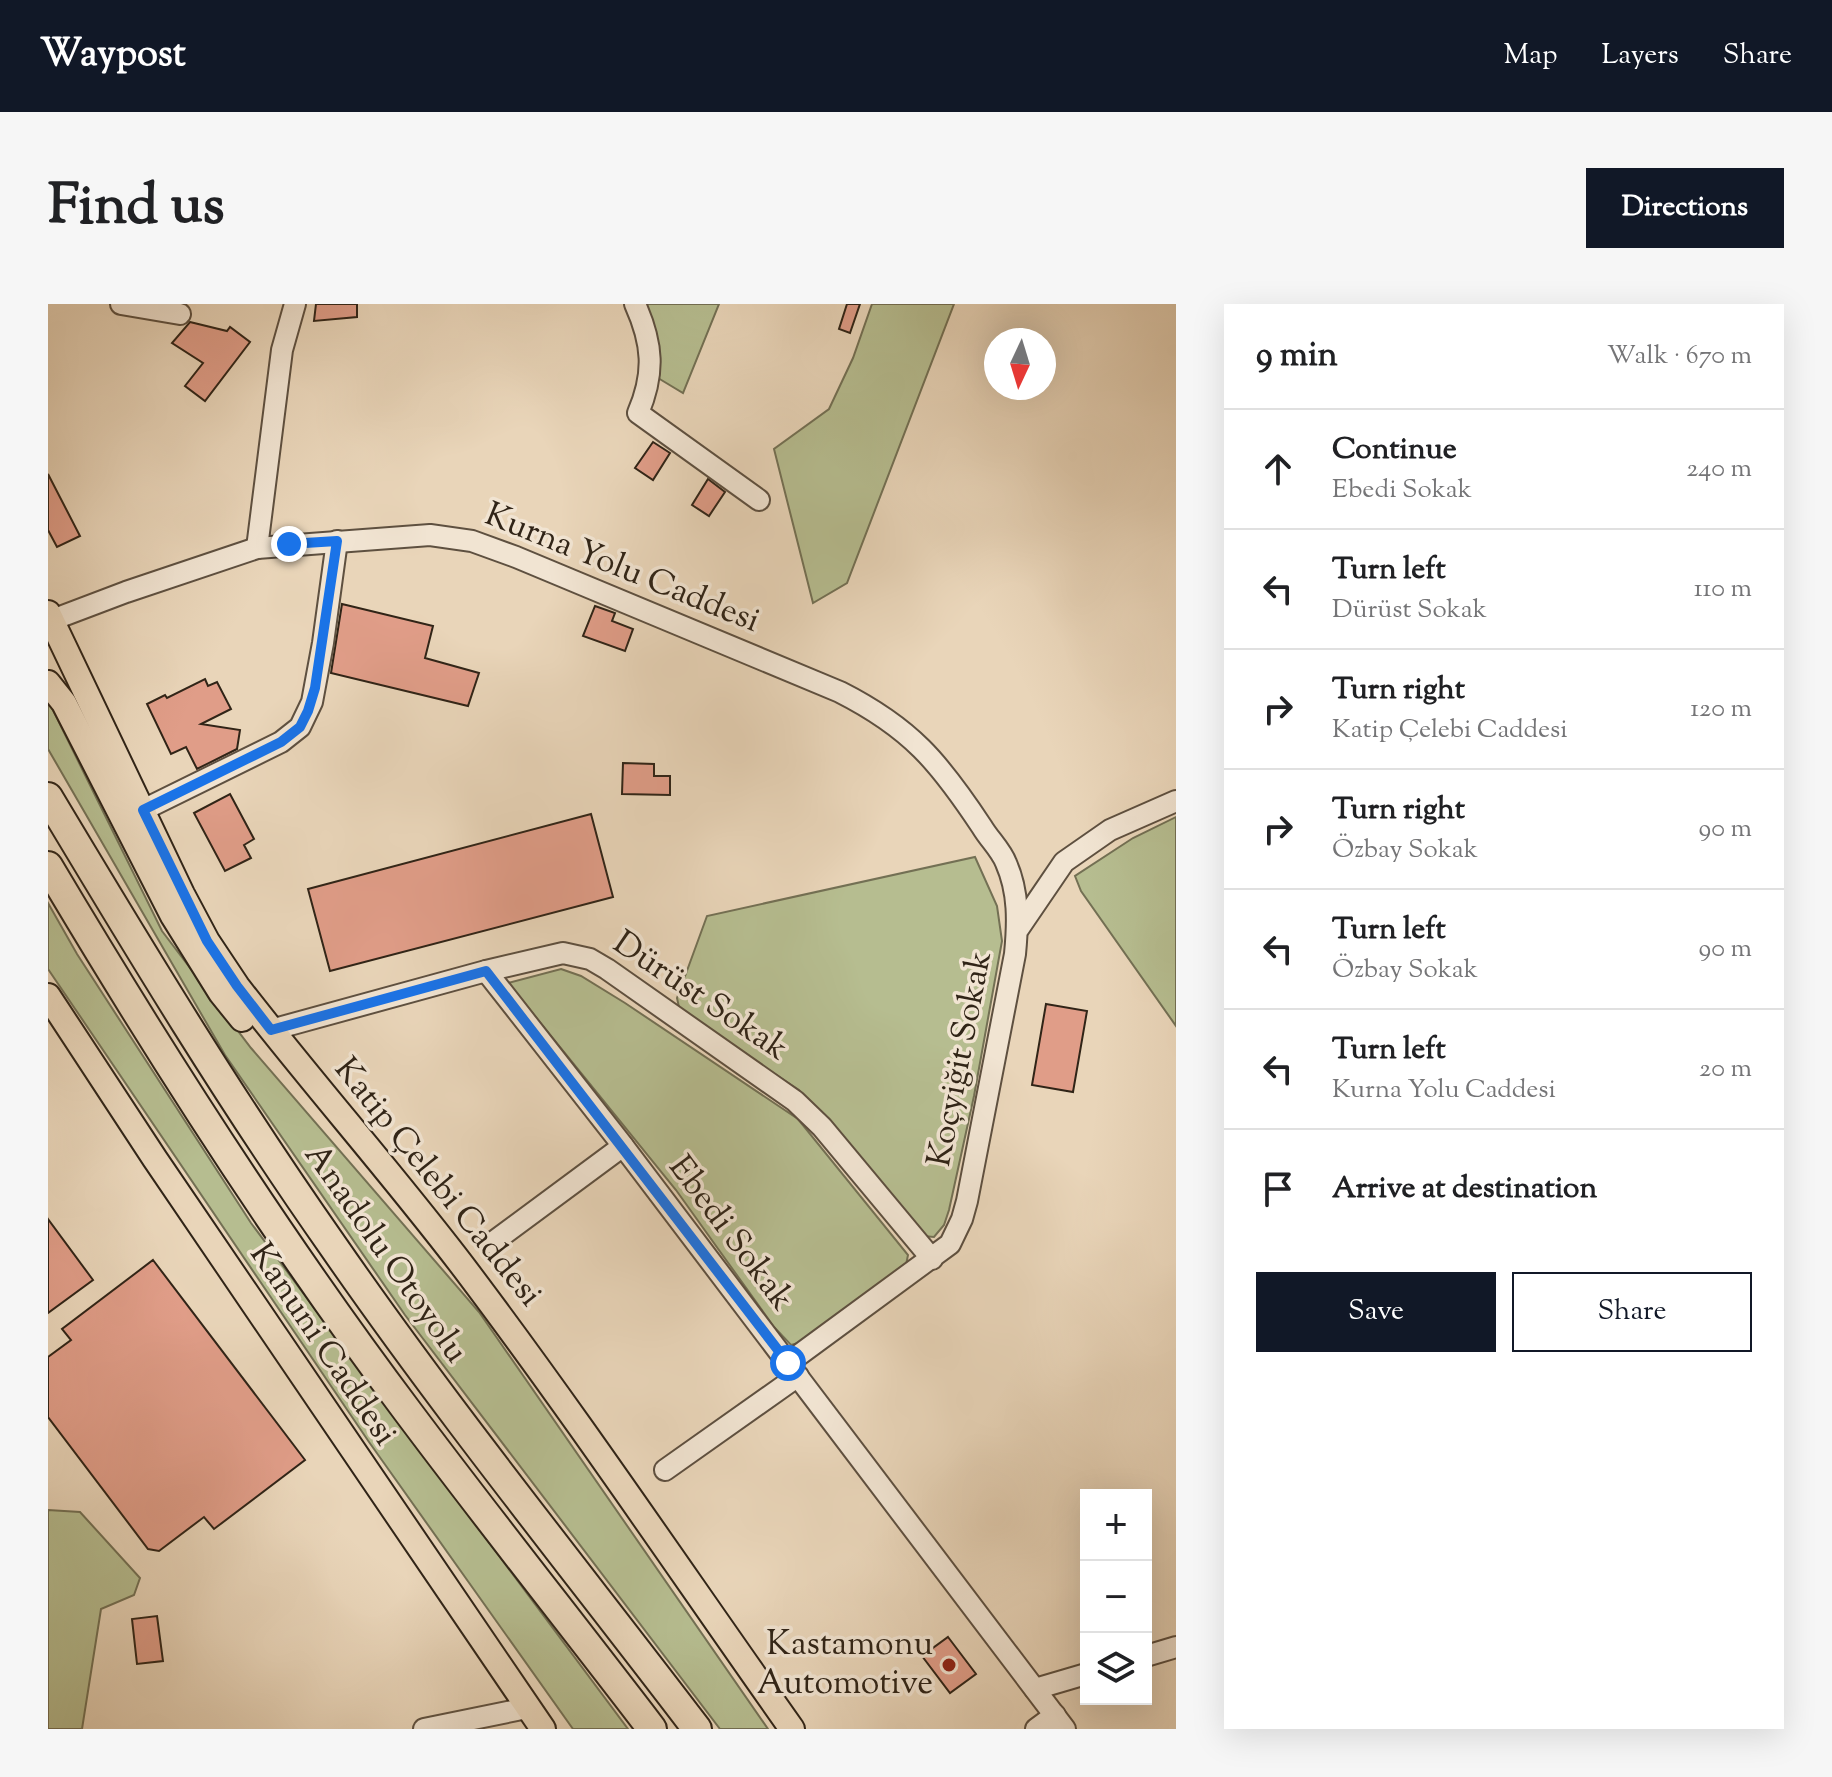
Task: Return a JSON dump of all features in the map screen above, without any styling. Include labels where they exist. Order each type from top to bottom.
[{"type":"highway","name":"Anadolu Otoyolu","points":[[48,797],[242,1113],[333,1246],[444,1401],[697,1729]]},
{"type":"highway","points":[[48,866],[101,956],[300,1262],[407,1411],[652,1729]]},
{"type":"main road","name":"Katip Çelebi Caddesi","points":[[50,617],[207,941],[237,986],[462,1265],[608,1463],[792,1729]]},
{"type":"main road","points":[[48,683],[71,716],[173,916],[221,993],[293,1080],[462,1265]]},
{"type":"main road","name":"Kanuni Caddesi","points":[[48,996],[155,1159],[543,1729]]},
{"type":"street","points":[[121,304],[180,314]]},
{"type":"street","points":[[257,548],[282,350],[295,304]]},
{"type":"street","points":[[635,304],[648,339],[651,366],[648,390],[638,413],[759,500]]},
{"type":"street","name":"Kurna Yolu Caddesi","points":[[50,617],[257,548],[430,535],[472,541],[840,692],[886,718],[942,769],[1006,860]]},
{"type":"street","points":[[143,810],[281,742],[300,727],[315,688],[337,541]]},
{"type":"street","points":[[1018,929],[1064,862],[1110,830],[1176,801]]},
{"type":"street","name":"Koçyiğit Sokak","points":[[665,1470],[950,1244],[962,1219],[1015,954],[1018,929],[1016,897],[1006,860]]},
{"type":"street","name":"Dürüst Sokak","points":[[271,1030],[563,953],[590,959],[805,1110],[932,1259]]},
{"type":"street","name":"Ebedi Sokak","points":[[486,971],[623,1146],[1060,1722]]},
{"type":"street","points":[[492,1243],[623,1146]]},
{"type":"street","points":[[1152,1654],[1176,1647]]},
{"type":"street","points":[[1035,1689],[1080,1676]]},
{"type":"street","points":[[424,1729],[527,1708]]},
{"type":"street","points":[[1036,1729],[1060,1722]]},
{"type":"green space","points":[[641,304],[719,304],[683,393],[653,375]]},
{"type":"green space","points":[[872,304],[954,304],[847,583],[813,603],[774,449],[829,409],[853,358]]},
{"type":"green space","points":[[48,700],[162,931],[251,1048],[479,1312],[768,1729],[720,1729],[405,1315],[225,1055],[48,749]]},
{"type":"green space","points":[[1176,817],[1176,1026],[1081,891],[1075,876],[1133,838]]},
{"type":"green space","points":[[975,857],[997,906],[1002,941],[974,1096],[949,1210],[944,1225],[934,1237],[923,1236],[799,1090],[680,1012],[677,998],[707,916]]},
{"type":"green space","points":[[48,903],[77,954],[251,1223],[628,1729],[573,1729],[369,1442],[48,969]]},
{"type":"green space","points":[[561,969],[581,976],[625,1003],[798,1119],[908,1255],[905,1270],[802,1342],[791,1345],[774,1327],[676,1190],[508,983]]},
{"type":"green space","points":[[48,1510],[80,1512],[140,1578],[134,1595],[101,1609],[82,1729],[48,1729]]},
{"type":"building","points":[[316,304],[357,304],[357,317],[314,321]]},
{"type":"building","points":[[847,304],[860,304],[850,333],[839,329]]},
{"type":"building","points":[[190,322],[227,331],[230,327],[250,342],[205,401],[185,386],[203,363],[172,343]]},
{"type":"building","points":[[653,442],[670,453],[653,480],[635,468]]},
{"type":"building","points":[[48,474],[80,536],[57,547],[48,530]]},
{"type":"building","points":[[708,479],[725,492],[709,516],[692,505]]},
{"type":"building","points":[[342,604],[433,626],[425,658],[479,673],[468,706],[331,673]]},
{"type":"building","points":[[595,606],[615,613],[612,621],[633,629],[625,651],[583,636]]},
{"type":"building","points":[[205,679],[208,686],[217,682],[231,709],[201,724],[240,730],[237,749],[197,769],[186,747],[171,754],[147,704],[165,695],[167,698]]},
{"type":"building","points":[[623,763],[654,764],[654,776],[670,776],[670,795],[622,794]]},
{"type":"building","points":[[230,794],[254,839],[244,845],[251,858],[225,871],[194,813]]},
{"type":"building","points":[[591,814],[613,897],[330,971],[308,889]]},
{"type":"building","points":[[1046,1004],[1087,1011],[1073,1092],[1032,1085]]},
{"type":"building","points":[[48,1219],[93,1280],[48,1313]]},
{"type":"building","points":[[153,1260],[305,1460],[214,1529],[204,1517],[159,1551],[148,1549],[48,1417],[48,1357],[71,1340],[62,1329]]},
{"type":"building","points":[[157,1616],[163,1661],[137,1664],[132,1619]]},
{"type":"building","name":"Kastamonu Automotive","points":[[948,1637],[976,1674],[950,1693],[922,1656]]},
{"type":"place","name":"Kastamonu Automotive","points":[[949,1665]]},
{"type":"route","points":[[289,544],[337,541],[315,688],[300,727],[281,742],[143,810],[207,941],[271,1030],[486,971],[788,1363]]}]
